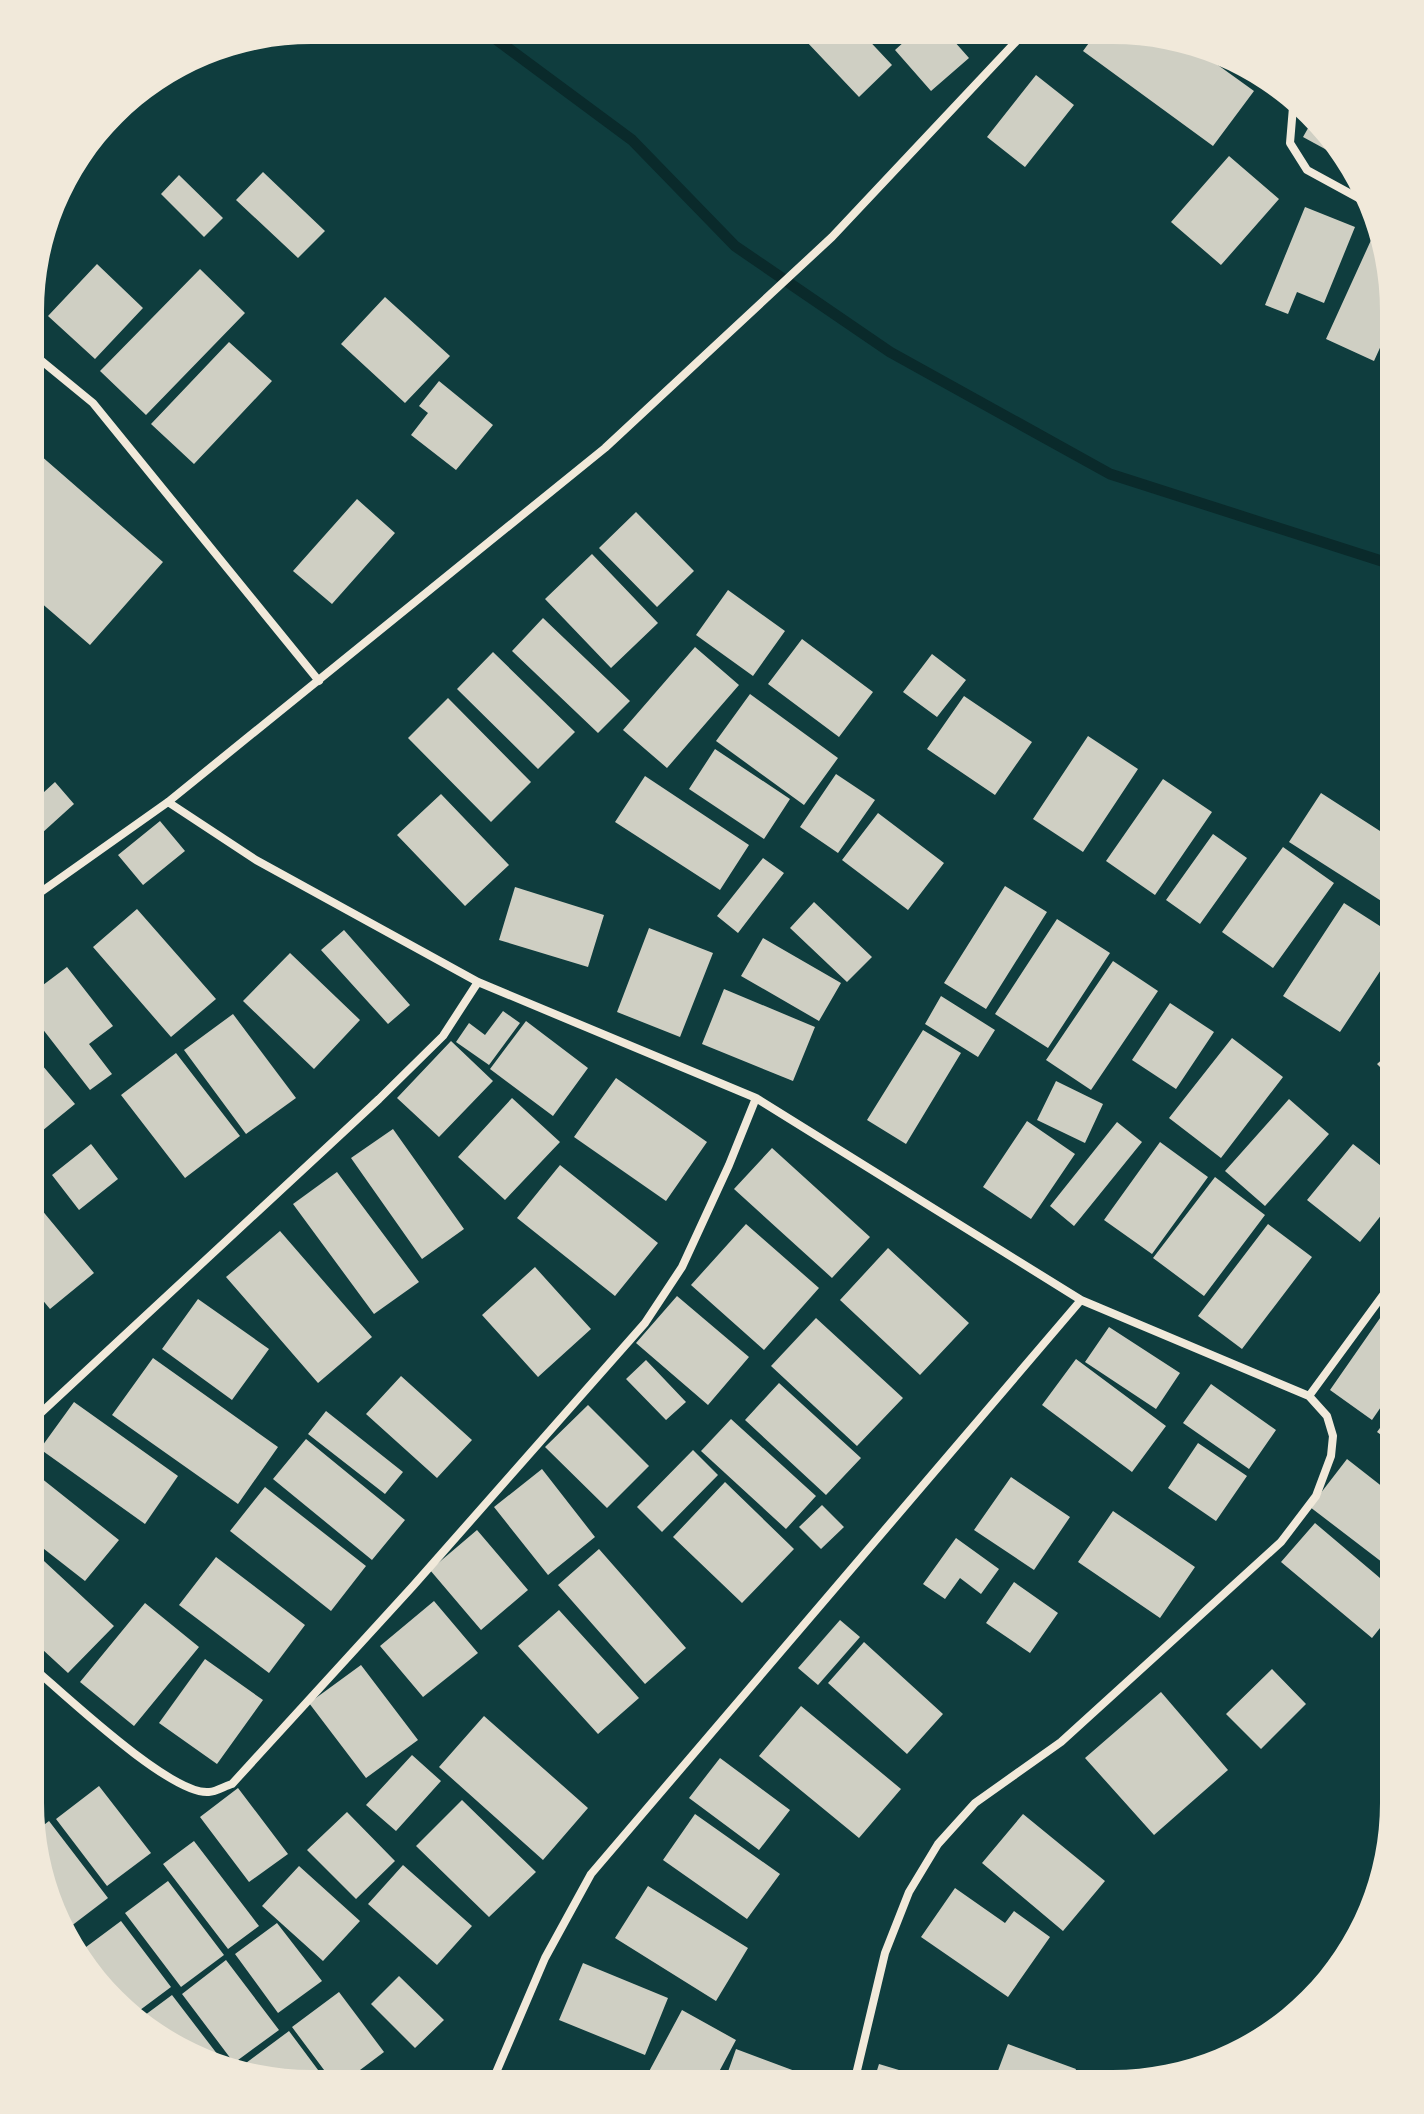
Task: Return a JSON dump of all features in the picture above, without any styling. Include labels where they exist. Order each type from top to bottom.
[{"type":"street","points":[[44,890],[168,802],[605,448],[832,237],[1014,44]]},
{"type":"street","points":[[1292,113],[1290,143],[1307,170],[1353,195]]},
{"type":"street","points":[[44,363],[93,403],[319,681]]},
{"type":"street","points":[[168,802],[256,860],[478,982],[756,1098],[1081,1300],[1309,1396],[1327,1416],[1333,1436],[1331,1456],[1316,1496],[1281,1542],[1061,1742],[975,1803],[938,1844],[909,1892],[885,1953],[857,2070]]},
{"type":"street","points":[[44,1410],[390,1089],[443,1036],[478,982]]},
{"type":"street","points":[[44,1677],[152,1767],[179,1784],[208,1793],[232,1784],[413,1586],[645,1323],[682,1267],[756,1098]]},
{"type":"street","points":[[497,2070],[545,1958],[591,1874],[1081,1300]]},
{"type":"street","points":[[1309,1396],[1379,1300]]},
{"type":"building","points":[[809,44],[873,44],[892,65],[859,97]]},
{"type":"building","points":[[901,44],[957,44],[969,58],[931,91],[895,50]]},
{"type":"building","points":[[1088,44],[1113,44],[1148,46],[1182,53],[1220,67],[1254,91],[1213,146],[1083,51]]},
{"type":"building","points":[[1036,75],[1074,105],[1025,167],[987,137]]},
{"type":"building","points":[[1308,129],[1324,149],[1303,137]]},
{"type":"building","points":[[1229,156],[1279,199],[1221,265],[1171,222]]},
{"type":"building","points":[[263,172],[325,231],[298,258],[236,200]]},
{"type":"building","points":[[179,175],[223,218],[204,237],[161,194]]},
{"type":"building","points":[[1305,207],[1355,227],[1324,303],[1297,292],[1288,314],[1265,305]]},
{"type":"building","points":[[1371,241],[1378,276],[1380,311],[1380,348],[1374,361],[1326,339]]},
{"type":"building","points":[[97,264],[143,308],[95,359],[48,316]]},
{"type":"building","points":[[200,269],[245,313],[146,415],[100,371]]},
{"type":"building","points":[[385,297],[450,356],[405,403],[341,344]]},
{"type":"building","points":[[229,342],[272,381],[194,464],[151,424]]},
{"type":"building","points":[[439,381],[493,425],[456,470],[411,435],[428,413],[419,406]]},
{"type":"building","points":[[44,458],[163,562],[90,645],[44,605]]},
{"type":"building","points":[[357,499],[395,533],[332,604],[293,571]]},
{"type":"building","points":[[636,512],[694,571],[657,607],[599,548]]},
{"type":"building","points":[[592,554],[658,623],[611,668],[545,599]]},
{"type":"building","points":[[728,590],[785,631],[753,676],[696,635]]},
{"type":"building","points":[[543,618],[630,701],[598,733],[512,651]]},
{"type":"building","points":[[802,639],[873,692],[839,737],[768,684]]},
{"type":"building","points":[[695,647],[739,685],[667,768],[623,730]]},
{"type":"building","points":[[493,652],[575,732],[538,769],[457,689]]},
{"type":"building","points":[[932,654],[966,680],[937,717],[903,692]]},
{"type":"building","points":[[750,694],[838,758],[804,805],[716,741]]},
{"type":"building","points":[[964,696],[1032,742],[995,795],[927,749]]},
{"type":"building","points":[[448,698],[531,782],[491,822],[408,738]]},
{"type":"building","points":[[1088,736],[1138,769],[1083,852],[1033,819]]},
{"type":"building","points":[[715,749],[790,799],[764,839],[689,789]]},
{"type":"building","points":[[836,774],[875,800],[838,853],[800,827]]},
{"type":"building","points":[[645,776],[749,845],[720,890],[615,822]]},
{"type":"building","points":[[1163,779],[1212,812],[1155,895],[1106,861]]},
{"type":"building","points":[[55,782],[74,804],[44,831],[44,792]]},
{"type":"building","points":[[1321,793],[1380,831],[1380,900],[1289,842]]},
{"type":"building","points":[[441,794],[509,865],[465,906],[397,835]]},
{"type":"building","points":[[878,813],[944,863],[908,910],[842,860]]},
{"type":"building","points":[[160,821],[185,851],[143,885],[118,855]]},
{"type":"building","points":[[1213,834],[1247,858],[1200,924],[1166,900]]},
{"type":"building","points":[[1283,847],[1334,883],[1273,968],[1222,932]]},
{"type":"building","points":[[763,858],[784,873],[738,933],[717,916]]},
{"type":"building","points":[[1005,886],[1047,912],[986,1009],[944,983]]},
{"type":"building","points":[[515,887],[604,915],[588,967],[499,940]]},
{"type":"building","points":[[814,902],[872,957],[847,982],[790,928]]},
{"type":"building","points":[[1344,903],[1380,926],[1380,972],[1340,1032],[1283,996]]},
{"type":"building","points":[[137,909],[216,999],[171,1037],[93,947]]},
{"type":"building","points":[[1057,919],[1110,953],[1048,1048],[995,1014]]},
{"type":"building","points":[[649,928],[713,953],[680,1037],[617,1012]]},
{"type":"building","points":[[344,930],[410,1005],[388,1024],[321,950]]},
{"type":"building","points":[[763,938],[841,983],[819,1021],[741,976]]},
{"type":"building","points":[[290,953],[360,1020],[314,1069],[243,1001]]},
{"type":"building","points":[[1113,961],[1158,991],[1091,1090],[1046,1060]]},
{"type":"building","points":[[67,967],[113,1026],[89,1044],[112,1074],[90,1090],[44,1031],[44,984]]},
{"type":"building","points":[[724,989],[815,1027],[793,1081],[702,1044]]},
{"type":"building","points":[[941,996],[995,1030],[978,1057],[925,1024]]},
{"type":"building","points":[[1170,1003],[1214,1032],[1176,1089],[1132,1060]]},
{"type":"building","points":[[503,1011],[520,1023],[489,1065],[456,1042],[469,1023],[485,1035]]},
{"type":"building","points":[[233,1014],[296,1098],[246,1134],[184,1050]]},
{"type":"building","points":[[526,1021],[588,1068],[553,1116],[490,1069]]},
{"type":"building","points":[[923,1030],[961,1053],[906,1144],[867,1120]]},
{"type":"building","points":[[1232,1038],[1283,1077],[1221,1158],[1169,1118]]},
{"type":"building","points":[[451,1041],[493,1081],[439,1137],[397,1098]]},
{"type":"building","points":[[176,1053],[240,1136],[185,1178],[121,1095]]},
{"type":"building","points":[[44,1067],[75,1104],[44,1129]]},
{"type":"building","points":[[616,1078],[707,1142],[666,1201],[574,1137]]},
{"type":"building","points":[[1056,1081],[1103,1104],[1085,1143],[1037,1120]]},
{"type":"building","points":[[512,1098],[560,1142],[505,1200],[458,1157]]},
{"type":"building","points":[[1289,1099],[1329,1134],[1265,1206],[1225,1171]]},
{"type":"building","points":[[1027,1121],[1075,1154],[1031,1219],[983,1187]]},
{"type":"building","points":[[1117,1122],[1142,1142],[1074,1226],[1050,1206]]},
{"type":"building","points":[[393,1129],[464,1229],[422,1259],[351,1158]]},
{"type":"building","points":[[1160,1142],[1208,1177],[1152,1254],[1104,1220]]},
{"type":"building","points":[[91,1144],[118,1179],[79,1210],[52,1175]]},
{"type":"building","points":[[1353,1144],[1379,1165],[1379,1217],[1360,1242],[1307,1200]]},
{"type":"building","points":[[772,1148],[870,1237],[832,1278],[734,1189]]},
{"type":"building","points":[[560,1165],[658,1243],[615,1296],[517,1218]]},
{"type":"building","points":[[337,1172],[419,1282],[374,1314],[293,1204]]},
{"type":"building","points":[[1215,1177],[1265,1215],[1204,1296],[1153,1258]]},
{"type":"building","points":[[44,1213],[94,1273],[50,1309],[44,1302]]},
{"type":"building","points":[[746,1224],[819,1288],[764,1350],[691,1285]]},
{"type":"building","points":[[1268,1224],[1312,1257],[1242,1349],[1198,1316]]},
{"type":"building","points":[[280,1231],[372,1337],[318,1383],[226,1277]]},
{"type":"building","points":[[888,1248],[969,1323],[920,1375],[840,1300]]},
{"type":"building","points":[[535,1267],[591,1329],[538,1377],[482,1315]]},
{"type":"building","points":[[677,1296],[749,1357],[708,1405],[636,1343]]},
{"type":"building","points":[[198,1299],[269,1349],[232,1400],[162,1349]]},
{"type":"building","points":[[816,1318],[903,1398],[857,1446],[771,1366]]},
{"type":"building","points":[[1379,1319],[1379,1409],[1372,1420],[1330,1390]]},
{"type":"building","points":[[1109,1327],[1180,1373],[1156,1409],[1085,1362]]},
{"type":"building","points":[[153,1358],[278,1447],[238,1504],[112,1415]]},
{"type":"building","points":[[1076,1359],[1166,1426],[1132,1472],[1042,1405]]},
{"type":"building","points":[[646,1360],[686,1402],[666,1420],[626,1379]]},
{"type":"building","points":[[401,1376],[472,1440],[437,1478],[366,1414]]},
{"type":"building","points":[[779,1383],[861,1458],[826,1495],[745,1420]]},
{"type":"building","points":[[1211,1384],[1276,1430],[1249,1469],[1183,1423]]},
{"type":"building","points":[[74,1402],[178,1476],[145,1524],[44,1452],[44,1443]]},
{"type":"building","points":[[588,1405],[649,1466],[607,1508],[545,1447]]},
{"type":"building","points":[[326,1411],[403,1472],[385,1494],[308,1434]]},
{"type":"building","points":[[731,1419],[816,1496],[786,1529],[701,1451]]},
{"type":"building","points":[[306,1439],[405,1520],[372,1560],[273,1479]]},
{"type":"building","points":[[1198,1443],[1247,1476],[1216,1521],[1168,1488]]},
{"type":"building","points":[[693,1450],[718,1475],[662,1532],[637,1507]]},
{"type":"building","points":[[1347,1459],[1379,1484],[1379,1560],[1310,1507]]},
{"type":"building","points":[[542,1469],[595,1537],[548,1575],[494,1507]]},
{"type":"building","points":[[1011,1477],[1070,1517],[1034,1570],[974,1530]]},
{"type":"building","points":[[44,1480],[119,1540],[85,1581],[44,1549]]},
{"type":"building","points":[[725,1482],[794,1549],[742,1603],[673,1537]]},
{"type":"building","points":[[265,1487],[366,1566],[331,1611],[230,1531]]},
{"type":"building","points":[[822,1505],[844,1527],[821,1549],[799,1527]]},
{"type":"building","points":[[1113,1511],[1195,1567],[1160,1618],[1078,1562]]},
{"type":"building","points":[[1315,1523],[1379,1577],[1379,1629],[1372,1638],[1281,1562]]},
{"type":"building","points":[[477,1530],[528,1590],[481,1630],[430,1570]]},
{"type":"building","points":[[956,1538],[999,1569],[981,1594],[960,1578],[945,1599],[923,1584]]},
{"type":"building","points":[[599,1549],[686,1648],[645,1684],[558,1585]]},
{"type":"building","points":[[216,1557],[305,1625],[269,1673],[179,1605]]},
{"type":"building","points":[[44,1561],[114,1626],[68,1673],[44,1651]]},
{"type":"building","points":[[1014,1582],[1058,1613],[1030,1653],[986,1623]]},
{"type":"building","points":[[434,1601],[478,1653],[423,1697],[380,1646]]},
{"type":"building","points":[[145,1603],[199,1647],[134,1726],[80,1682]]},
{"type":"building","points":[[559,1610],[639,1698],[598,1734],[518,1646]]},
{"type":"building","points":[[840,1620],[860,1637],[818,1685],[798,1668]]},
{"type":"building","points":[[864,1642],[943,1714],[907,1754],[828,1683]]},
{"type":"building","points":[[205,1659],[263,1700],[217,1764],[159,1723]]},
{"type":"building","points":[[361,1665],[418,1740],[366,1778],[309,1703]]},
{"type":"building","points":[[1272,1669],[1306,1704],[1261,1749],[1226,1714]]},
{"type":"building","points":[[1161,1692],[1228,1770],[1154,1835],[1085,1758]]},
{"type":"building","points":[[801,1706],[901,1789],[859,1838],[759,1756]]},
{"type":"building","points":[[484,1716],[588,1808],[543,1860],[439,1767]]},
{"type":"building","points":[[412,1755],[441,1781],[396,1831],[366,1805]]},
{"type":"building","points":[[720,1758],[790,1810],[759,1850],[689,1798]]},
{"type":"building","points":[[99,1786],[151,1853],[107,1886],[56,1819]]},
{"type":"building","points":[[238,1788],[288,1854],[249,1882],[200,1817]]},
{"type":"building","points":[[462,1800],[536,1872],[489,1917],[416,1846]]},
{"type":"building","points":[[347,1812],[395,1861],[356,1899],[307,1850]]},
{"type":"building","points":[[695,1814],[780,1874],[747,1919],[663,1860]]},
{"type":"building","points":[[1023,1814],[1105,1881],[1063,1931],[982,1863]]},
{"type":"building","points":[[49,1821],[108,1898],[74,1924],[58,1889],[45,1824]]},
{"type":"building","points":[[194,1841],[259,1926],[228,1949],[163,1864]]},
{"type":"building","points":[[403,1865],[472,1926],[437,1965],[368,1904]]},
{"type":"building","points":[[299,1866],[360,1921],[323,1961],[262,1906]]},
{"type":"building","points":[[168,1881],[224,1955],[181,1987],[125,1913]]},
{"type":"building","points":[[648,1886],[748,1948],[716,2001],[615,1938]]},
{"type":"building","points":[[955,1888],[1005,1923],[1014,1911],[1050,1937],[1008,1997],[921,1937]]},
{"type":"building","points":[[121,1921],[171,1987],[141,2009],[110,1979],[87,1947]]},
{"type":"building","points":[[277,1923],[322,1981],[278,2013],[235,1954]]},
{"type":"building","points":[[226,1960],[279,2030],[238,2060],[229,2057],[182,1994]]},
{"type":"building","points":[[583,1963],[668,1998],[645,2055],[559,2020]]},
{"type":"building","points":[[399,1976],[444,2020],[415,2048],[371,2004]]},
{"type":"building","points":[[339,1992],[384,2052],[360,2070],[324,2070],[292,2027]]},
{"type":"building","points":[[172,1995],[216,2052],[178,2034],[147,2014]]},
{"type":"building","points":[[682,2010],[736,2040],[720,2070],[650,2070]]},
{"type":"building","points":[[289,2031],[318,2070],[276,2068],[247,2062]]},
{"type":"building","points":[[1008,2044],[1076,2069],[1076,2070],[998,2070]]},
{"type":"building","points":[[736,2049],[792,2070],[729,2070]]},
{"type":"building","points":[[879,2064],[899,2070],[877,2070]]},
{"type":"waterway","points":[[504,45],[632,140],[735,246],[890,352],[1110,474],[1380,560]]}]
